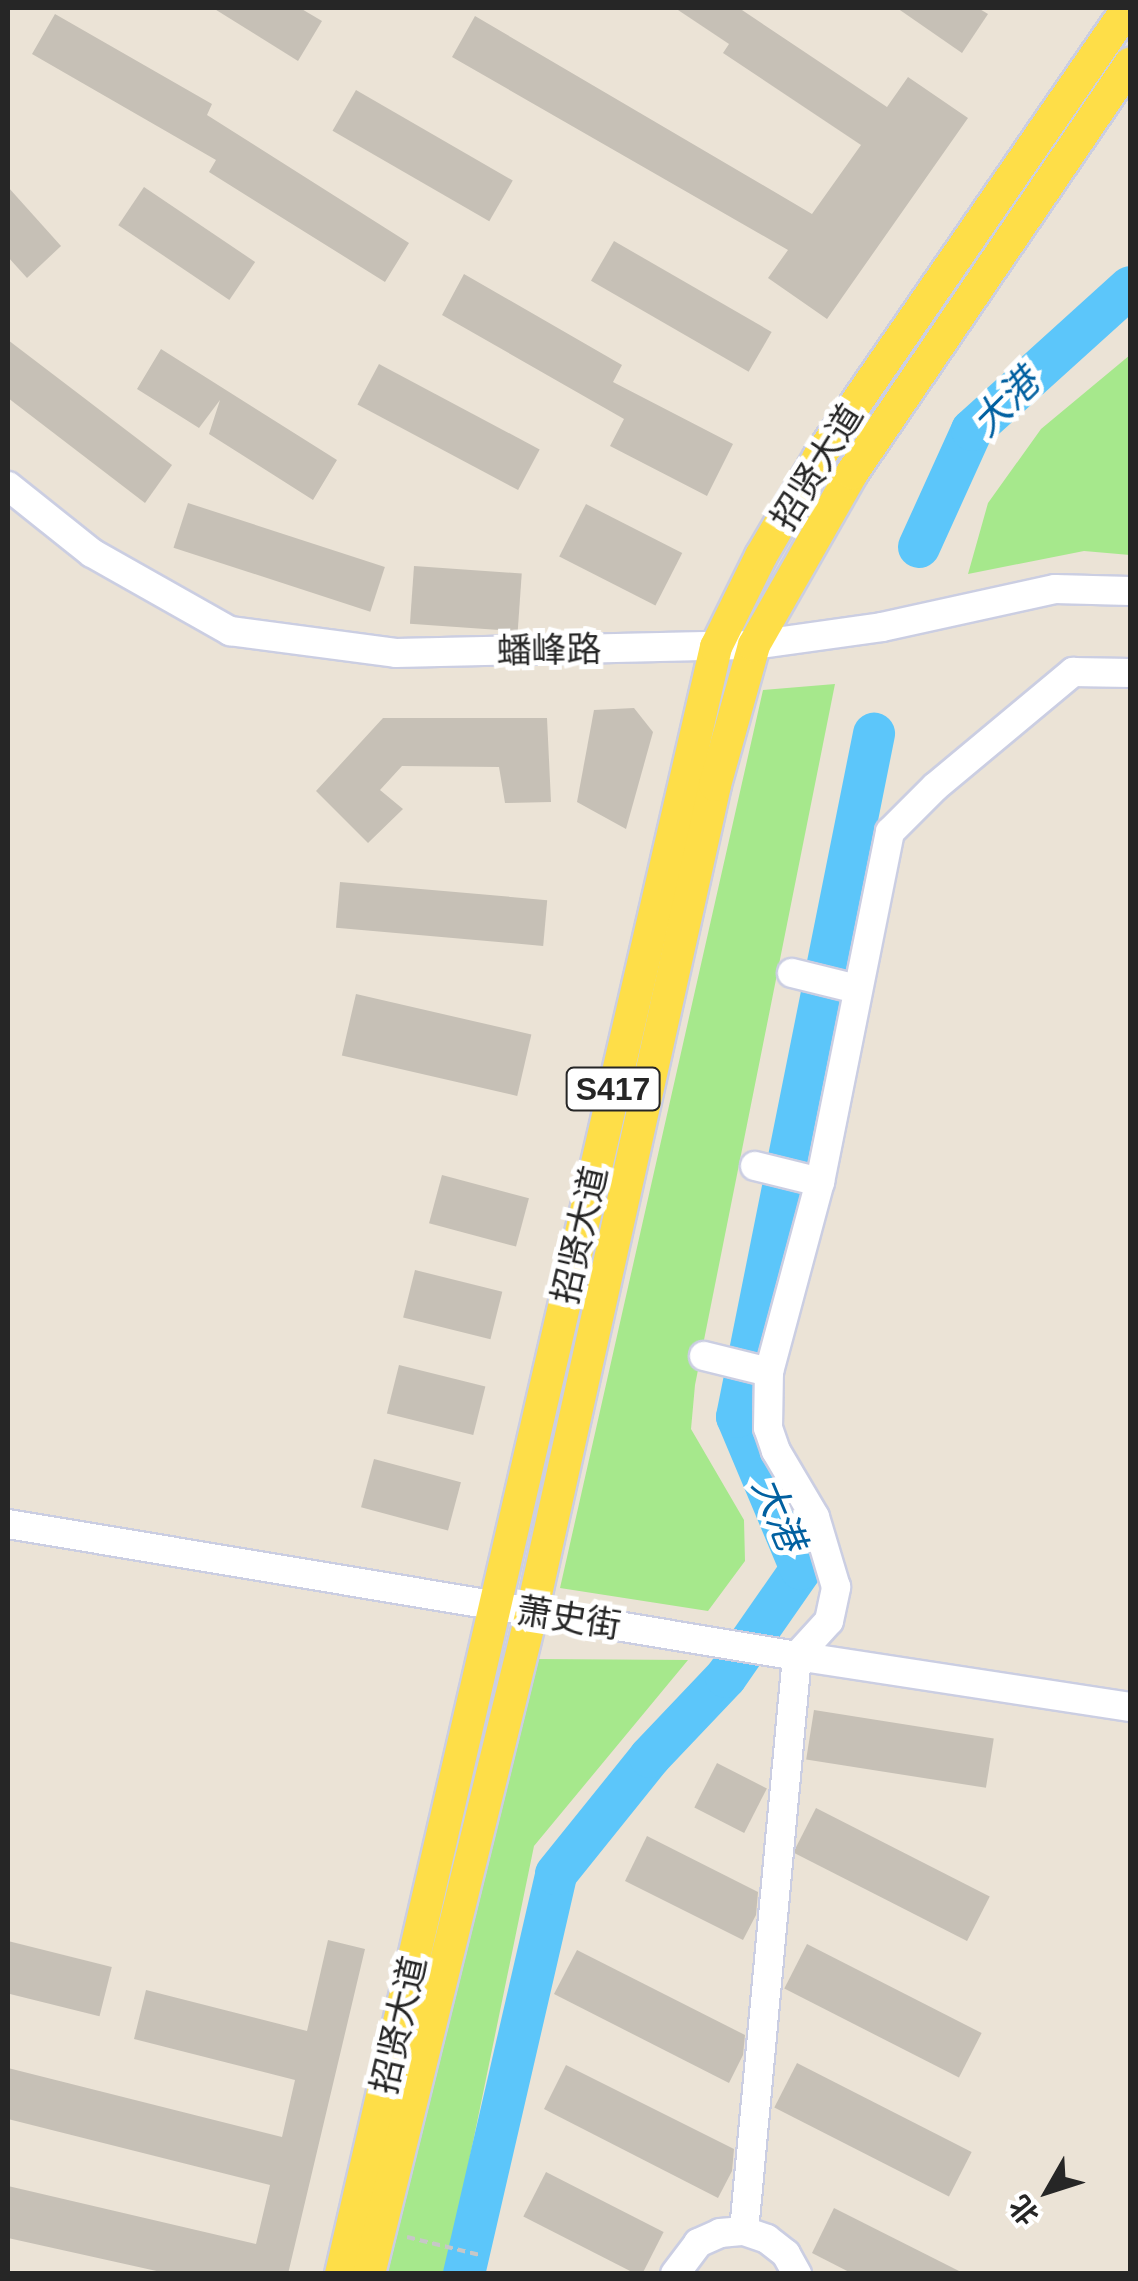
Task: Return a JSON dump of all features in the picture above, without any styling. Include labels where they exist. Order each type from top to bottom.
[{"type":"main road","name":"招贤大道","points":[[341,2274],[716,646],[761,556],[820,457],[1128,8]]},
{"type":"main road","name":"招贤大道","points":[[369,2274],[532,1612],[715,784],[754,645],[852,473],[1130,64]]},
{"type":"street","name":"蟠峰路","points":[[8,486],[92,553],[230,631],[396,653],[754,645],[882,627],[1055,589],[1130,590]]},
{"type":"street","points":[[744,2232],[796,1656],[829,1621],[836,1587],[814,1518],[776,1451],[768,1428],[769,1372],[820,1182],[890,832],[902,816],[1073,672],[1130,672]]},
{"type":"street","points":[[792,973],[857,989]]},
{"type":"street","points":[[755,1166],[820,1182]]},
{"type":"street","points":[[704,1356],[769,1372]]},
{"type":"street","name":"萧史街","points":[[8,1524],[796,1656],[1130,1706]]},
{"type":"street","points":[[675,2274],[698,2243],[720,2233],[744,2232],[767,2239],[786,2254],[797,2274]]},
{"type":"path","points":[[380,2230],[480,2255]]},
{"type":"green space","points":[[1130,355],[1130,555],[1084,551],[968,574],[988,503],[1041,429]]},
{"type":"green space","points":[[835,684],[695,1385],[691,1429],[744,1520],[745,1561],[708,1611],[560,1588],[763,690]]},
{"type":"green space","points":[[535,1659],[688,1660],[534,1846],[446,2273],[386,2274]]},
{"type":"building","points":[[213,8],[300,8],[322,21],[298,61]]},
{"type":"building","points":[[675,8],[739,8],[887,107],[908,77],[968,118],[827,319],[768,278],[788,250],[452,57],[475,16],[812,214],[861,145],[723,53],[729,44]]},
{"type":"building","points":[[897,8],[978,8],[988,14],[962,53]]},
{"type":"building","points":[[55,14],[212,104],[207,115],[409,243],[385,282],[209,172],[216,160],[32,54]]},
{"type":"building","points":[[356,90],[513,180],[489,221],[332,131]]},
{"type":"building","points":[[8,187],[61,246],[27,278],[8,257]]},
{"type":"building","points":[[144,187],[255,262],[229,300],[118,225]]},
{"type":"building","points":[[614,241],[772,332],[749,372],[591,281]]},
{"type":"building","points":[[464,274],[622,365],[613,382],[733,444],[707,496],[610,446],[624,419],[442,315]]},
{"type":"building","points":[[8,340],[172,465],[145,503],[8,398]]},
{"type":"building","points":[[161,349],[337,460],[313,500],[209,434],[220,400],[199,428],[137,389]]},
{"type":"building","points":[[379,364],[540,449],[518,490],[357,405]]},
{"type":"building","points":[[188,503],[385,567],[370,612],[173,548]]},
{"type":"building","points":[[586,504],[682,553],[655,606],[559,557]]},
{"type":"building","points":[[414,566],[522,574],[518,631],[410,624]]},
{"type":"building","points":[[634,708],[653,732],[626,829],[577,802],[594,710]]},
{"type":"building","points":[[383,718],[547,718],[551,802],[505,803],[499,767],[402,766],[380,790],[403,809],[368,843],[316,791]]},
{"type":"building","points":[[340,882],[547,900],[543,946],[336,928]]},
{"type":"building","points":[[356,994],[531,1034],[517,1096],[342,1055]]},
{"type":"building","points":[[442,1175],[529,1198],[516,1247],[429,1223]]},
{"type":"building","points":[[415,1270],[502,1292],[490,1339],[403,1318]]},
{"type":"building","points":[[399,1365],[485,1387],[473,1435],[387,1414]]},
{"type":"building","points":[[374,1459],[461,1482],[448,1531],[361,1507]]},
{"type":"building","points":[[814,1710],[994,1738],[986,1788],[806,1759]]},
{"type":"building","points":[[717,1763],[767,1788],[744,1833],[694,1808]]},
{"type":"building","points":[[816,1808],[990,1897],[967,1941],[793,1853]]},
{"type":"building","points":[[647,1836],[758,1892],[756,1915],[743,1940],[625,1881]]},
{"type":"building","points":[[328,1940],[365,1949],[288,2274],[170,2274],[8,2238],[8,2186],[256,2244],[270,2185],[8,2119],[8,2068],[282,2137],[295,2080],[134,2039],[146,1990],[307,2031]]},
{"type":"building","points":[[8,1941],[112,1967],[99,2016],[8,1994]]},
{"type":"building","points":[[807,1944],[982,2033],[959,2078],[784,1989]]},
{"type":"building","points":[[577,1950],[745,2035],[743,2055],[729,2083],[554,1994]]},
{"type":"building","points":[[797,2063],[972,2152],[949,2197],[774,2108]]},
{"type":"building","points":[[566,2065],[734,2149],[732,2171],[718,2198],[544,2109]]},
{"type":"building","points":[[546,2172],[664,2232],[642,2274],[636,2274],[523,2217]]},
{"type":"building","points":[[834,2208],[965,2274],[853,2274],[812,2253]]},
{"type":"waterway","name":"大港","points":[[919,547],[972,430],[1130,287]]},
{"type":"waterway","name":"大港","points":[[464,2274],[556,1874],[650,1757],[726,1677],[801,1569],[737,1417],[874,734]]}]
